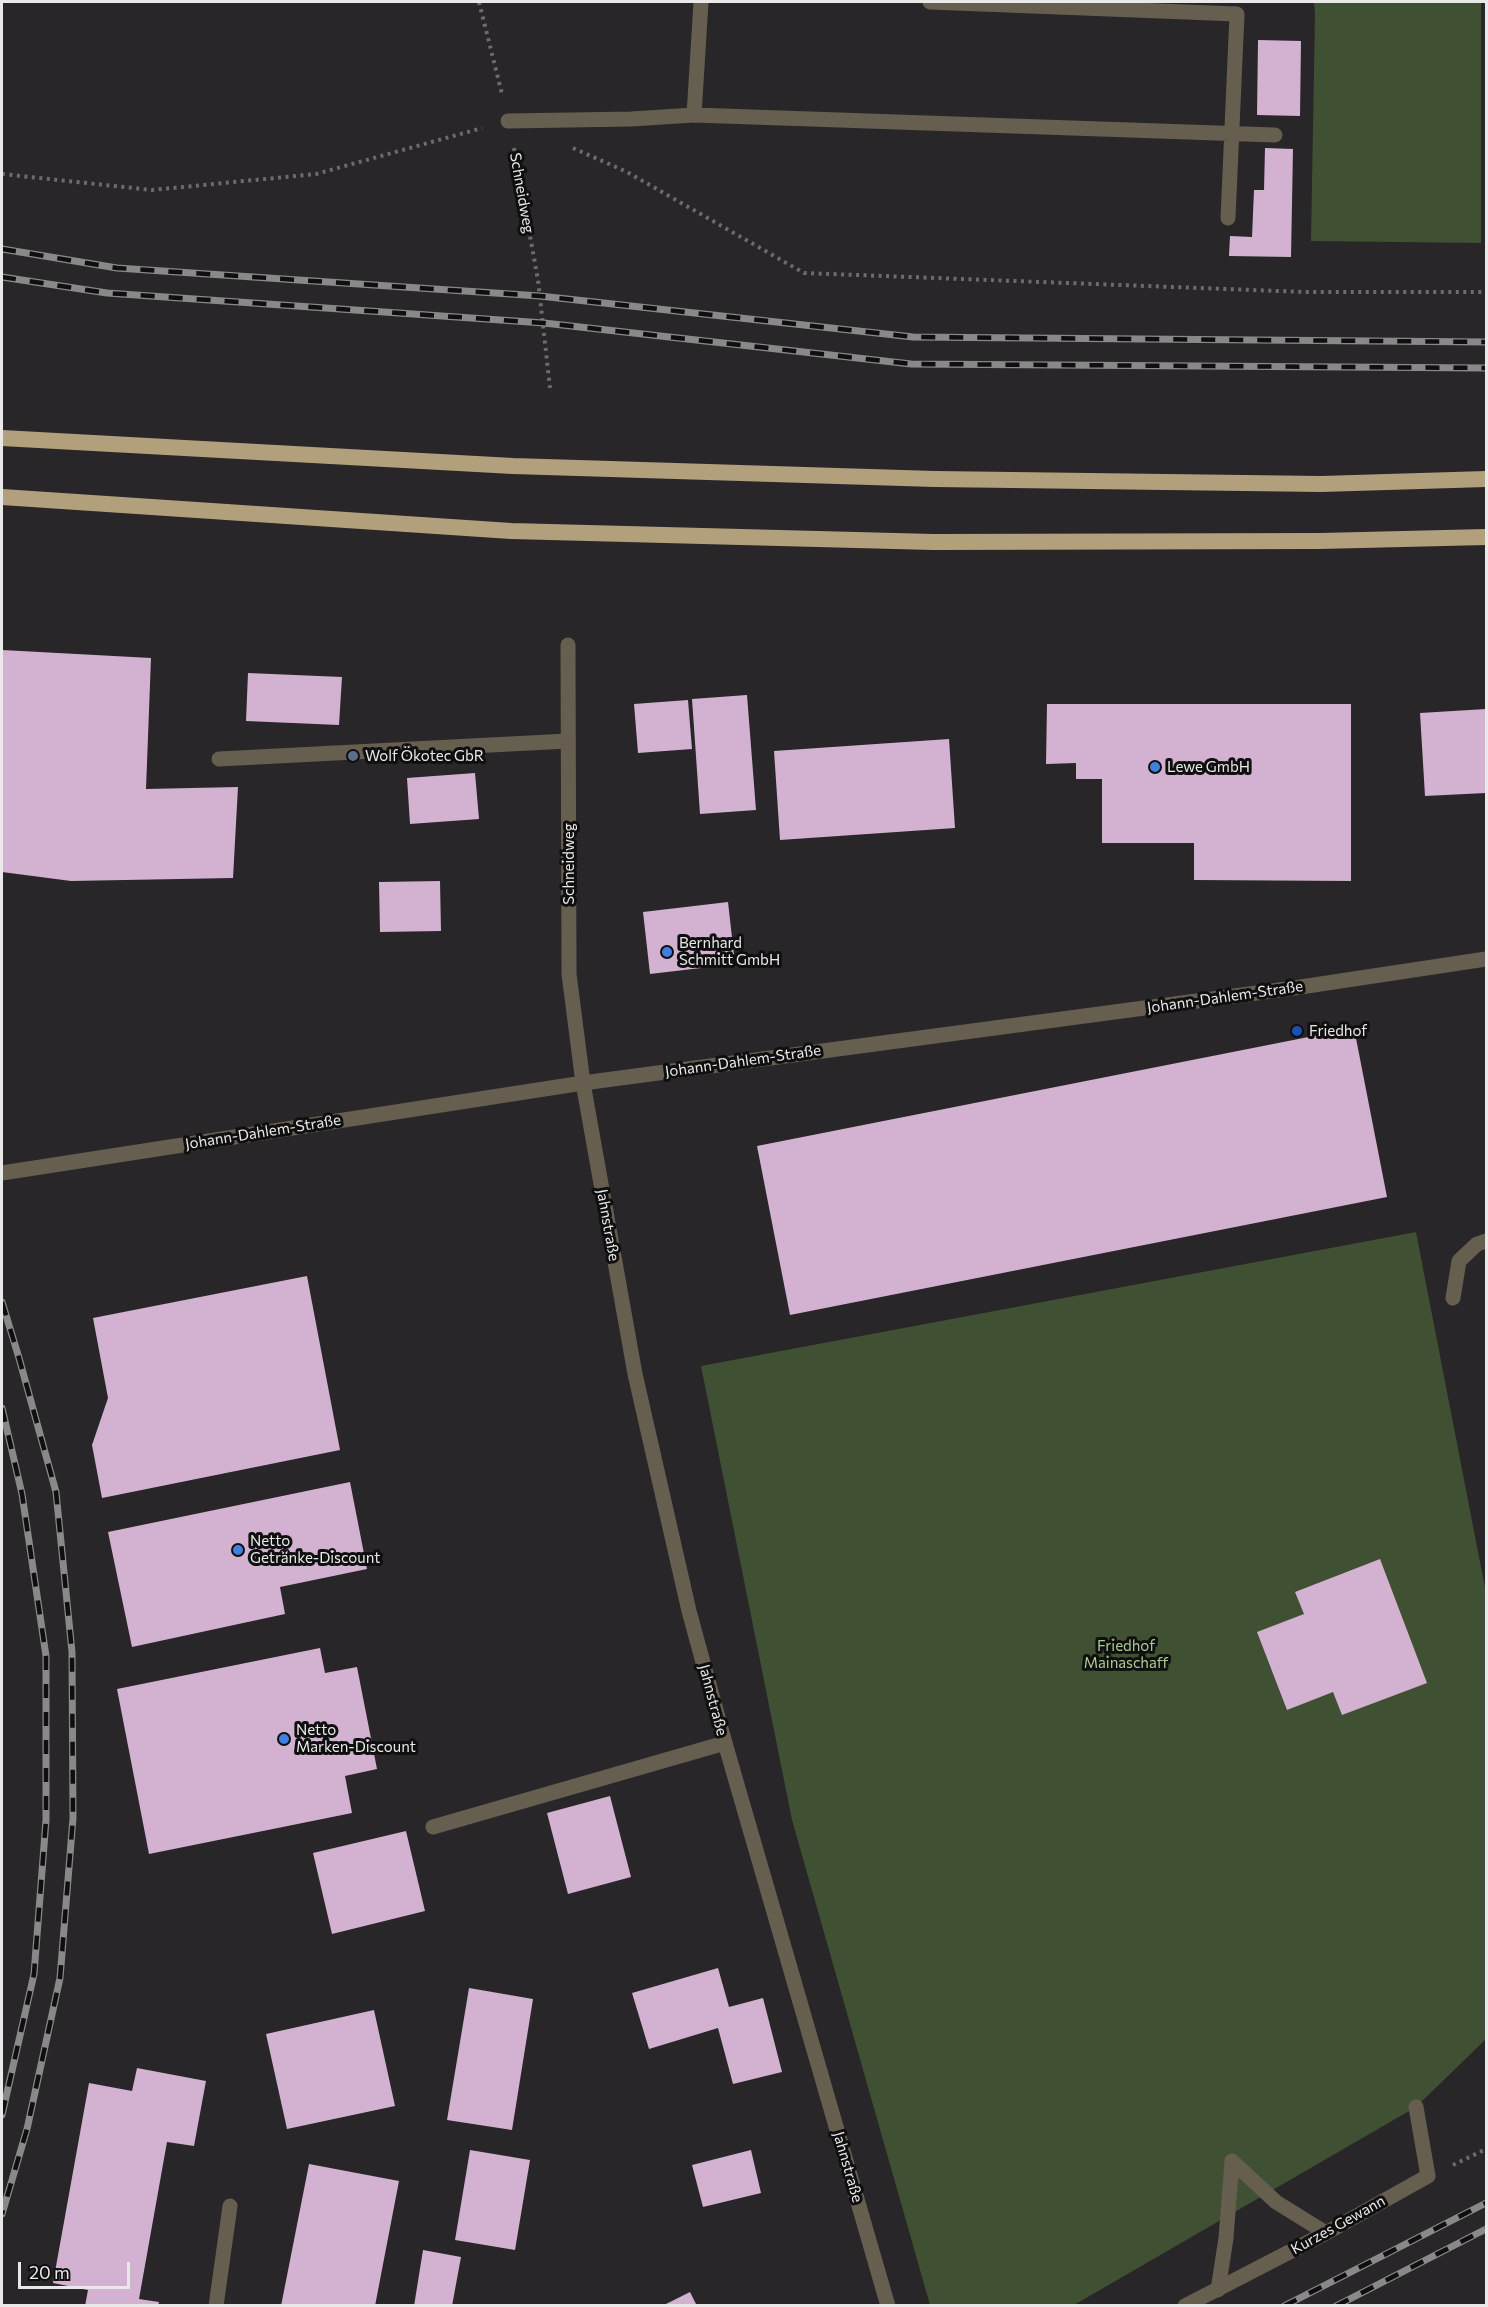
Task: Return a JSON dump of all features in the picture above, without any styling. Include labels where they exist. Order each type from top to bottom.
[{"type":"highway","points":[[2,438],[513,466],[923,479],[1321,484],[1486,479]]},
{"type":"highway","points":[[2,497],[511,531],[933,542],[1320,542],[1486,537]]},
{"type":"street","points":[[694,115],[701,2]]},
{"type":"street","points":[[930,2],[1237,14],[1228,218]]},
{"type":"street","points":[[508,121],[631,120],[694,115],[1275,135]]},
{"type":"street","name":"Schneidweg","points":[[568,645],[569,974],[583,1083]]},
{"type":"street","points":[[219,759],[568,741]]},
{"type":"street","name":"Johann-Dahlem-Straße","points":[[2,1173],[583,1083],[1294,988],[1486,958]]},
{"type":"street","name":"Jahnstraße","points":[[583,1083],[638,1386],[687,1600],[725,1743],[888,2306]]},
{"type":"street","points":[[1453,1298],[1459,1261],[1477,1244],[1486,1241]]},
{"type":"street","points":[[433,1827],[725,1743]]},
{"type":"street","points":[[1416,2107],[1428,2176]]},
{"type":"street","points":[[1218,2290],[1226,2238],[1232,2161],[1276,2202],[1326,2233]]},
{"type":"street","name":"Kurzes Gewann","points":[[1185,2306],[1326,2233],[1428,2176]]},
{"type":"street","points":[[216,2306],[230,2206]]},
{"type":"path","name":"Schneidweg","points":[[478,2],[508,121],[538,280],[550,388]]},
{"type":"path","points":[[2,174],[152,190],[316,174],[508,121]]},
{"type":"path","points":[[569,146],[627,172],[804,273],[1305,292],[1486,291]]},
{"type":"path","points":[[1428,2176],[1486,2149]]},
{"type":"green space","points":[[1314,2],[1481,2],[1481,243],[1311,241]]},
{"type":"green space","name":"Friedhof Mainaschaff","points":[[1416,1232],[1486,1593],[1486,2039],[1416,2107],[1074,2305],[930,2305],[792,1820],[701,1366]]},
{"type":"building","points":[[1258,40],[1301,41],[1300,116],[1257,115]]},
{"type":"building","points":[[1265,148],[1293,149],[1291,257],[1229,256],[1230,236],[1252,237],[1254,190],[1264,190]]},
{"type":"building","points":[[2,650],[151,658],[146,789],[238,787],[233,878],[71,881],[2,872]]},
{"type":"building","points":[[248,673],[342,677],[339,725],[246,721]]},
{"type":"building","points":[[747,695],[756,810],[700,814],[692,699]]},
{"type":"building","points":[[688,700],[692,749],[638,753],[634,704]]},
{"type":"building","points":[[1047,704],[1351,704],[1351,881],[1194,880],[1194,843],[1102,843],[1102,779],[1076,779],[1076,763],[1046,764]]},
{"type":"building","points":[[1486,709],[1486,793],[1425,796],[1420,713]]},
{"type":"building","points":[[949,739],[955,828],[780,840],[774,751]]},
{"type":"building","points":[[475,773],[479,819],[410,824],[407,778]]},
{"type":"building","points":[[440,881],[441,931],[380,932],[379,882]]},
{"type":"building","points":[[728,902],[735,964],[650,974],[643,912]]},
{"type":"building","points":[[1354,1028],[1387,1197],[790,1315],[757,1146]]},
{"type":"building","points":[[307,1276],[340,1450],[102,1498],[92,1445],[108,1398],[93,1318]]},
{"type":"building","name":"Netto Getränke-Discount","points":[[350,1482],[367,1569],[280,1587],[285,1614],[132,1647],[108,1532]]},
{"type":"building","points":[[1380,1559],[1427,1683],[1342,1715],[1333,1692],[1287,1710],[1257,1632],[1304,1614],[1295,1592]]},
{"type":"building","points":[[320,1648],[325,1673],[357,1667],[377,1769],[345,1776],[352,1813],[149,1854],[117,1689]]},
{"type":"building","points":[[610,1796],[631,1877],[568,1894],[547,1813]]},
{"type":"building","points":[[406,1831],[425,1911],[332,1934],[313,1853]]},
{"type":"building","points":[[718,1968],[729,2007],[763,1998],[782,2072],[733,2084],[718,2028],[649,2049],[632,1993]]},
{"type":"building","points":[[469,1988],[533,1999],[512,2130],[447,2120]]},
{"type":"building","points":[[374,2010],[395,2106],[287,2129],[266,2034]]},
{"type":"building","points":[[137,2068],[206,2081],[194,2146],[167,2142],[139,2299],[159,2302],[158,2306],[85,2306],[88,2290],[53,2283],[89,2083],[132,2091]]},
{"type":"building","points":[[470,2150],[530,2160],[515,2250],[455,2240]]},
{"type":"building","points":[[751,2150],[761,2193],[703,2207],[692,2165]]},
{"type":"building","points":[[309,2164],[399,2181],[375,2306],[281,2306]]},
{"type":"building","points":[[423,2250],[461,2257],[452,2306],[414,2306]]},
{"type":"building","points":[[690,2292],[697,2306],[662,2306]]},
{"type":"railway","points":[[2,249],[117,268],[540,296],[913,337],[1486,342]]},
{"type":"railway","points":[[2,277],[107,293],[544,323],[911,364],[1486,368]]},
{"type":"railway","points":[[2,1302],[56,1492],[72,1652],[73,1818],[60,1978],[27,2129],[2,2214]]},
{"type":"railway","points":[[2,1408],[22,1494],[46,1656],[46,1820],[34,1974],[2,2115]]},
{"type":"railway","points":[[1284,2306],[1486,2203]]},
{"type":"railway","points":[[1336,2306],[1486,2229]]},
{"type":"place","name":"Wolf Ökotec GbR","points":[[353,756]]},
{"type":"place","name":"Lewe GmbH","points":[[1155,767]]},
{"type":"place","name":"Bernhard Schmitt GmbH","points":[[667,952]]},
{"type":"place","name":"Friedhof","points":[[1297,1031]]},
{"type":"place","name":"Netto Getränke-Discount","points":[[238,1550]]},
{"type":"place","name":"Netto Marken-Discount","points":[[284,1739]]}]
